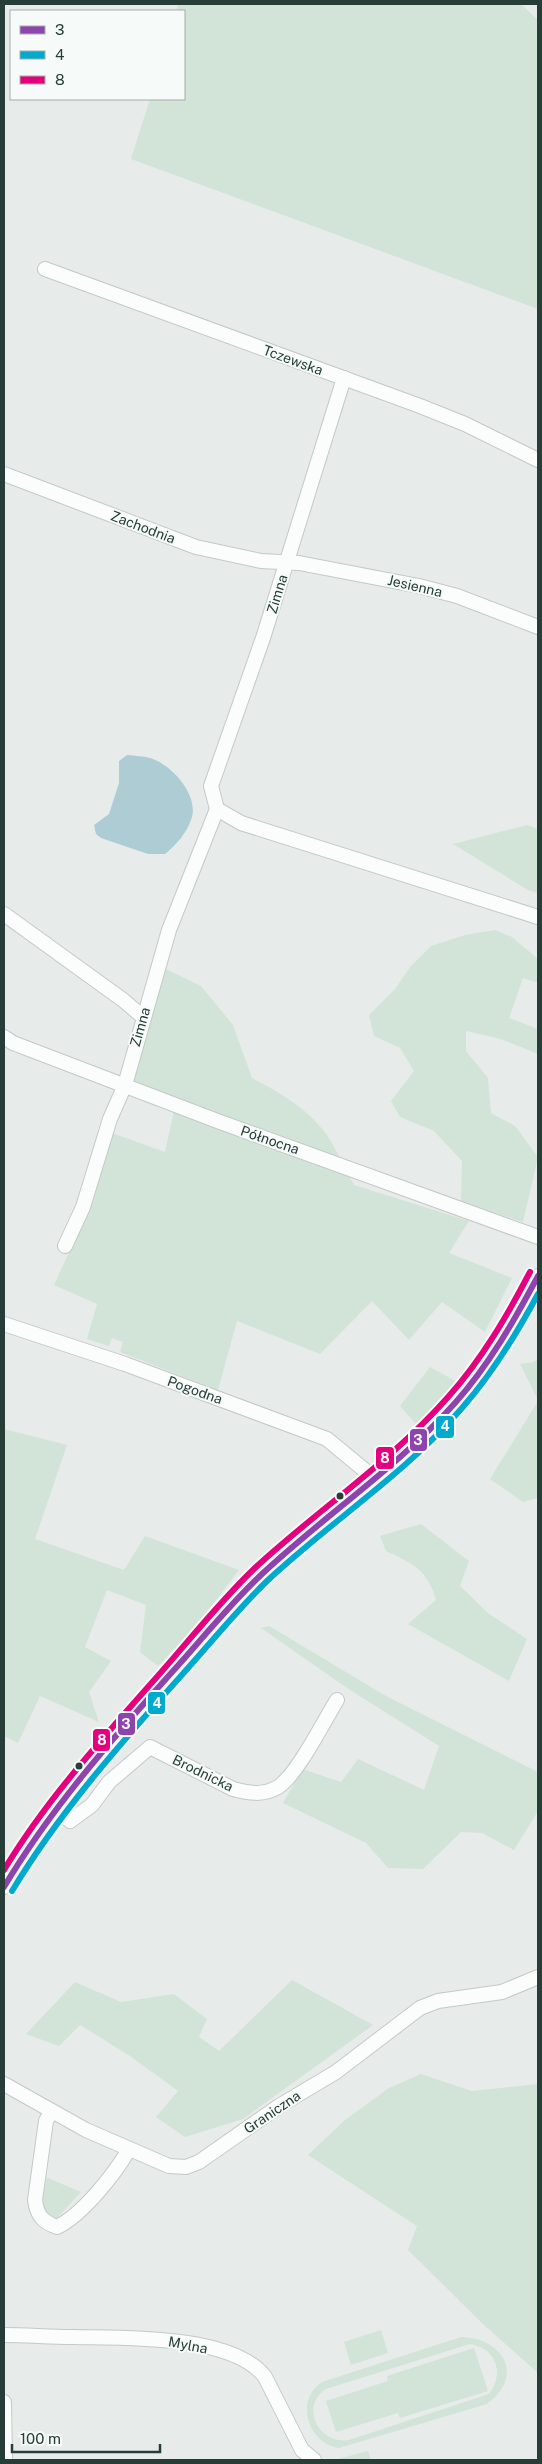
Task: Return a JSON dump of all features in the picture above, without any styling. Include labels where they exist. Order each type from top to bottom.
[{"type":"street","name":"Tczewska","points":[[45,269],[465,424],[538,460]]},
{"type":"street","name":"Zimna","points":[[65,1246],[83,1207],[110,1119],[125,1085],[169,930],[217,809],[211,786],[263,638],[344,378]]},
{"type":"street","name":"Zachodnia","points":[[4,474],[196,547],[261,561],[287,562]]},
{"type":"street","name":"Jesienna","points":[[287,562],[419,586],[457,596],[538,627]]},
{"type":"street","points":[[217,809],[241,824],[538,917]]},
{"type":"street","points":[[4,914],[123,1000],[143,1017]]},
{"type":"street","name":"Północna","points":[[4,1037],[13,1043],[220,1122],[538,1237]]},
{"type":"street","points":[[4,1887],[21,1859],[56,1810],[135,1714],[235,1603],[261,1575],[374,1478],[441,1417],[478,1376],[507,1335],[538,1276]]},
{"type":"street","name":"Pogodna","points":[[4,1324],[125,1364],[327,1439],[374,1478]]},
{"type":"street","name":"Brodnicka","points":[[56,1810],[70,1820],[92,1805],[109,1782],[150,1747],[233,1789],[248,1793],[269,1790],[279,1786],[292,1773],[337,1700]]},
{"type":"street","name":"Graniczna","points":[[4,2084],[51,2112],[129,2149],[169,2166],[186,2167],[199,2162],[280,2106],[336,2072],[420,2008],[438,2001],[502,1992],[538,1977]]},
{"type":"street","points":[[51,2112],[46,2121],[35,2200],[36,2213],[46,2223],[57,2227],[69,2221],[114,2172],[129,2149]]},
{"type":"street","name":"Mylna","points":[[4,2335],[156,2339],[188,2344],[244,2358],[258,2367],[265,2377],[302,2450],[314,2460]]},
{"type":"street","points":[[4,2402],[5,2460]]},
{"type":"green space","points":[[178,4],[521,4],[538,20],[538,309],[131,159],[150,100],[185,100],[185,10],[176,10]]},
{"type":"green space","points":[[527,825],[538,829],[538,893],[528,890],[453,844]]},
{"type":"green space","points":[[495,930],[512,937],[538,959],[538,983],[523,978],[509,1018],[538,1029],[538,1054],[501,1039],[466,1031],[466,1051],[488,1078],[491,1113],[515,1126],[538,1157],[523,1222],[461,1201],[462,1161],[434,1131],[400,1117],[391,1101],[414,1071],[400,1048],[374,1036],[369,1015],[395,989],[411,966],[431,946],[465,935]]},
{"type":"green space","points":[[166,969],[201,986],[233,1025],[252,1078],[291,1101],[317,1122],[332,1144],[354,1185],[469,1221],[449,1253],[512,1278],[485,1332],[442,1302],[409,1340],[372,1301],[320,1354],[237,1321],[218,1390],[120,1352],[123,1342],[112,1338],[109,1346],[87,1339],[97,1304],[54,1285],[87,1213],[112,1133],[165,1152],[176,1102],[132,1086]]},
{"type":"green space","points":[[538,1359],[538,1400],[520,1364],[534,1362]]},
{"type":"green space","points":[[430,1367],[457,1382],[416,1424],[400,1406]]},
{"type":"green space","points":[[538,1401],[538,1498],[523,1502],[490,1479]]},
{"type":"green space","points":[[4,1429],[67,1445],[35,1539],[124,1570],[145,1536],[239,1570],[197,1625],[158,1666],[140,1652],[146,1605],[107,1590],[85,1647],[111,1661],[89,1692],[99,1722],[40,1696],[18,1743],[4,1736]]},
{"type":"green space","points":[[421,1524],[469,1561],[460,1586],[488,1613],[527,1639],[509,1681],[408,1624],[436,1600],[433,1590],[424,1574],[418,1569],[386,1551],[380,1536]]},
{"type":"green space","points":[[269,1626],[386,1696],[538,1772],[538,1811],[514,1850],[482,1833],[461,1832],[423,1869],[388,1868],[366,1843],[283,1803],[302,1769],[341,1782],[358,1759],[424,1790],[439,1746],[347,1688],[261,1628]]},
{"type":"green space","points":[[292,1980],[373,2025],[243,2119],[185,2137],[156,2117],[178,2091],[130,2056],[80,2025],[59,2046],[26,2034],[75,1982],[121,2002],[174,1994],[207,2019],[199,2037],[219,2051]]},
{"type":"green space","points":[[421,2074],[472,2091],[538,2084],[538,2373],[484,2325],[408,2250],[417,2226],[308,2155],[345,2120],[389,2088]]},
{"type":"green space","points":[[48,2178],[81,2192],[57,2218],[47,2213],[44,2208],[44,2191],[46,2179]]},
{"type":"green space","points":[[381,2330],[388,2353],[351,2365],[344,2342]]},
{"type":"green space","points":[[461,2337],[476,2339],[489,2344],[498,2351],[504,2360],[507,2371],[505,2382],[499,2393],[487,2404],[339,2448],[328,2445],[319,2439],[308,2420],[308,2399],[313,2390],[322,2382]],"holes":[[[470,2344],[479,2346],[492,2356],[497,2370],[494,2386],[489,2394],[349,2440],[338,2440],[329,2437],[321,2431],[316,2423],[314,2405],[318,2396],[326,2389]]]},
{"type":"green space","points":[[474,2348],[488,2391],[400,2418],[398,2413],[336,2432],[326,2401],[388,2381],[387,2376]]},
{"type":"green space","points":[[368,2451],[371,2460],[334,2460]]},
{"type":"water","points":[[127,755],[142,756],[158,761],[181,781],[191,799],[193,808],[190,823],[181,838],[165,854],[148,854],[101,838],[96,834],[94,825],[109,814],[119,783],[119,761]]},
{"type":"transit line","name":"8","points":[[4,1870],[20,1844],[56,1795],[115,1724],[230,1593],[280,1546],[404,1442],[449,1396],[493,1337],[530,1272]]},
{"type":"transit line","name":"3","points":[[4,1887],[42,1829],[83,1775],[127,1722],[239,1597],[286,1552],[410,1448],[455,1403],[479,1373],[500,1342],[538,1276]]},
{"type":"transit line","name":"4","points":[[12,1891],[30,1862],[91,1780],[244,1604],[291,1559],[416,1455],[462,1408],[484,1381],[503,1353],[538,1294]]}]
